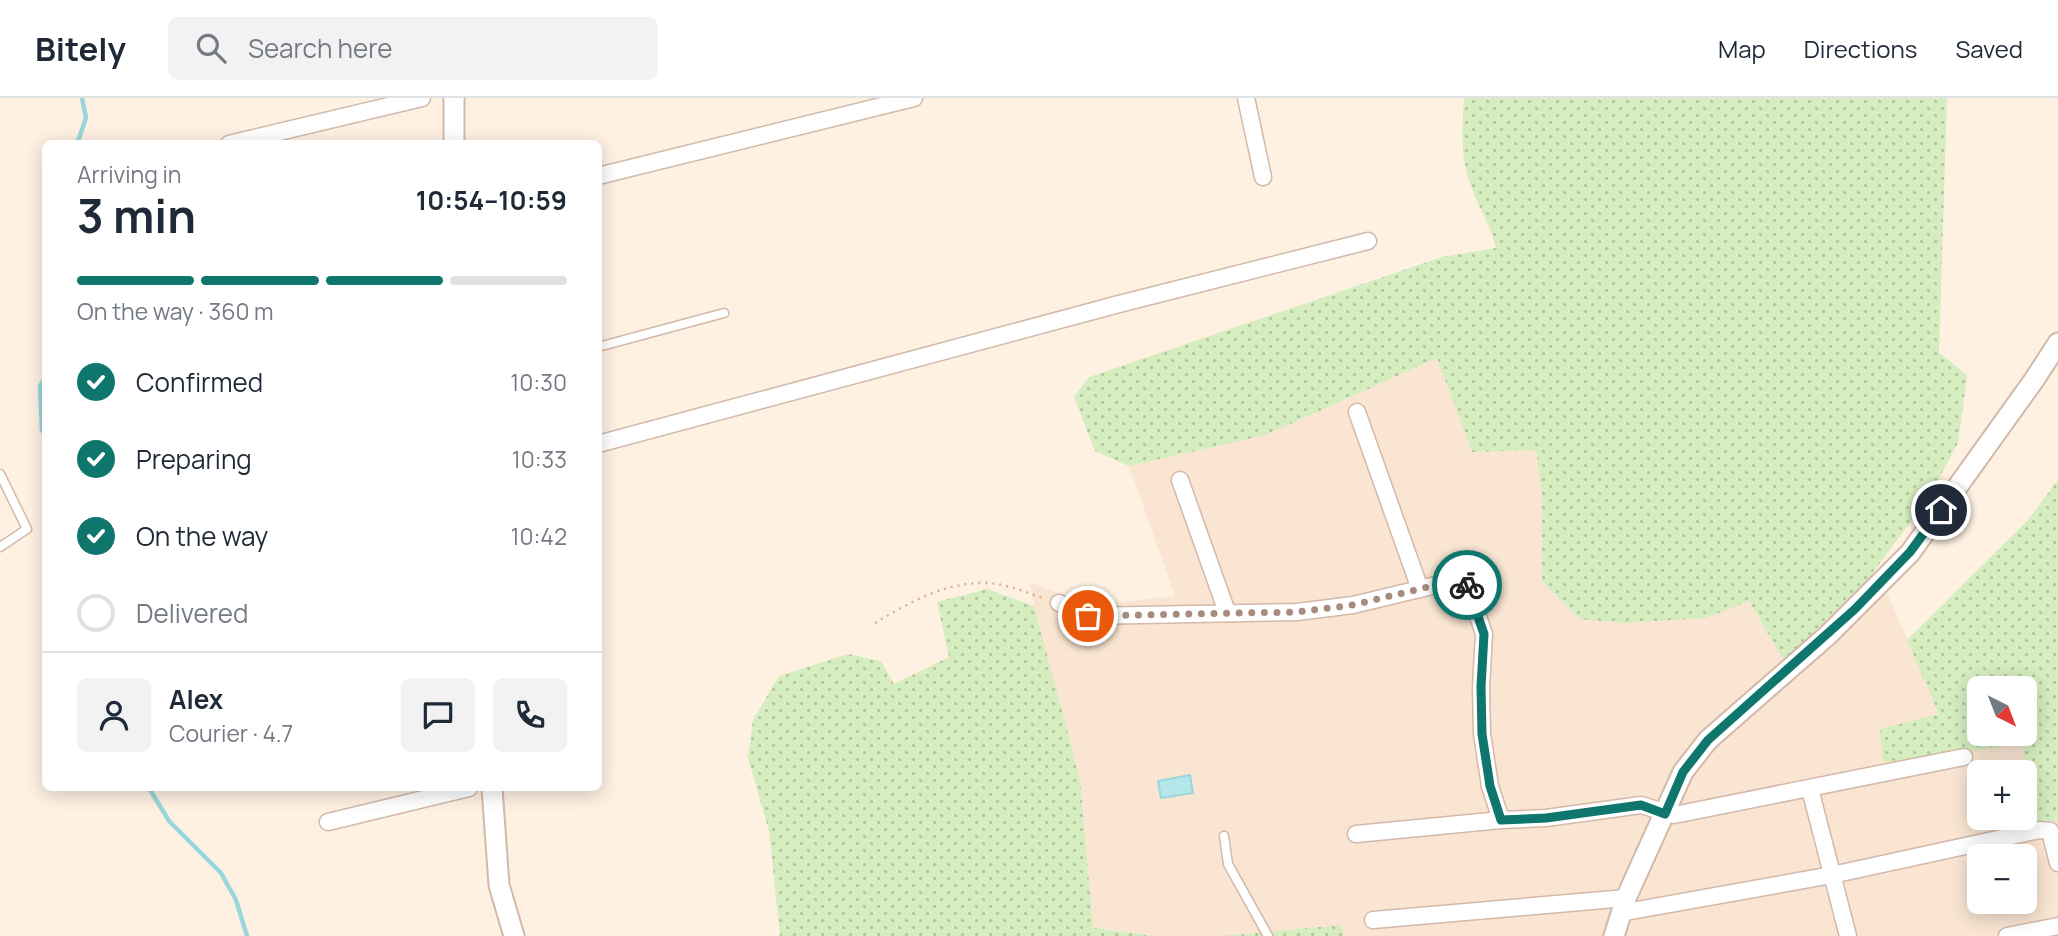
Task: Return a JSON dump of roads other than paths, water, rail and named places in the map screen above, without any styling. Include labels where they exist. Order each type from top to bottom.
[{"type":"street","points":[[246,140],[422,98]]},
{"type":"street","points":[[454,98],[454,140]]},
{"type":"street","points":[[602,175],[914,98]]},
{"type":"street","points":[[1246,98],[1263,177]]},
{"type":"street","points":[[602,443],[1106,307],[1368,241]]},
{"type":"street","points":[[1614,936],[1623,905],[1683,772],[1708,740],[1828,635],[1910,552],[2058,343]]},
{"type":"street","points":[[1357,412],[1420,589]]},
{"type":"street","points":[[1180,480],[1227,612]]},
{"type":"street","points":[[1059,603],[1088,616],[1297,612],[1353,605],[1457,580],[1467,584],[1484,634],[1482,734],[1490,786],[1501,820]]},
{"type":"street","points":[[1356,834],[1546,818],[1641,805],[1674,815],[1964,757]]},
{"type":"street","points":[[1810,789],[1848,936]]},
{"type":"street","points":[[328,822],[457,791]]},
{"type":"street","points":[[492,791],[499,885],[514,936]]},
{"type":"street","points":[[1373,920],[1623,905],[1832,875],[2039,830],[2050,831],[2058,863]]},
{"type":"street","points":[[2007,936],[2058,926]]},
{"type":"lane","points":[[602,346],[724,313]]},
{"type":"lane","points":[[0,474],[27,529],[0,547]]},
{"type":"lane","points":[[1224,836],[1228,864],[1268,936]]},
{"type":"water","points":[[1190,775],[1193,793],[1161,798],[1158,781]]},
{"type":"waterway","points":[[78,140],[86,118],[82,98]]},
{"type":"waterway","points":[[42,383],[42,430]]},
{"type":"waterway","points":[[151,791],[169,821],[221,873],[236,900],[247,936]]}]
